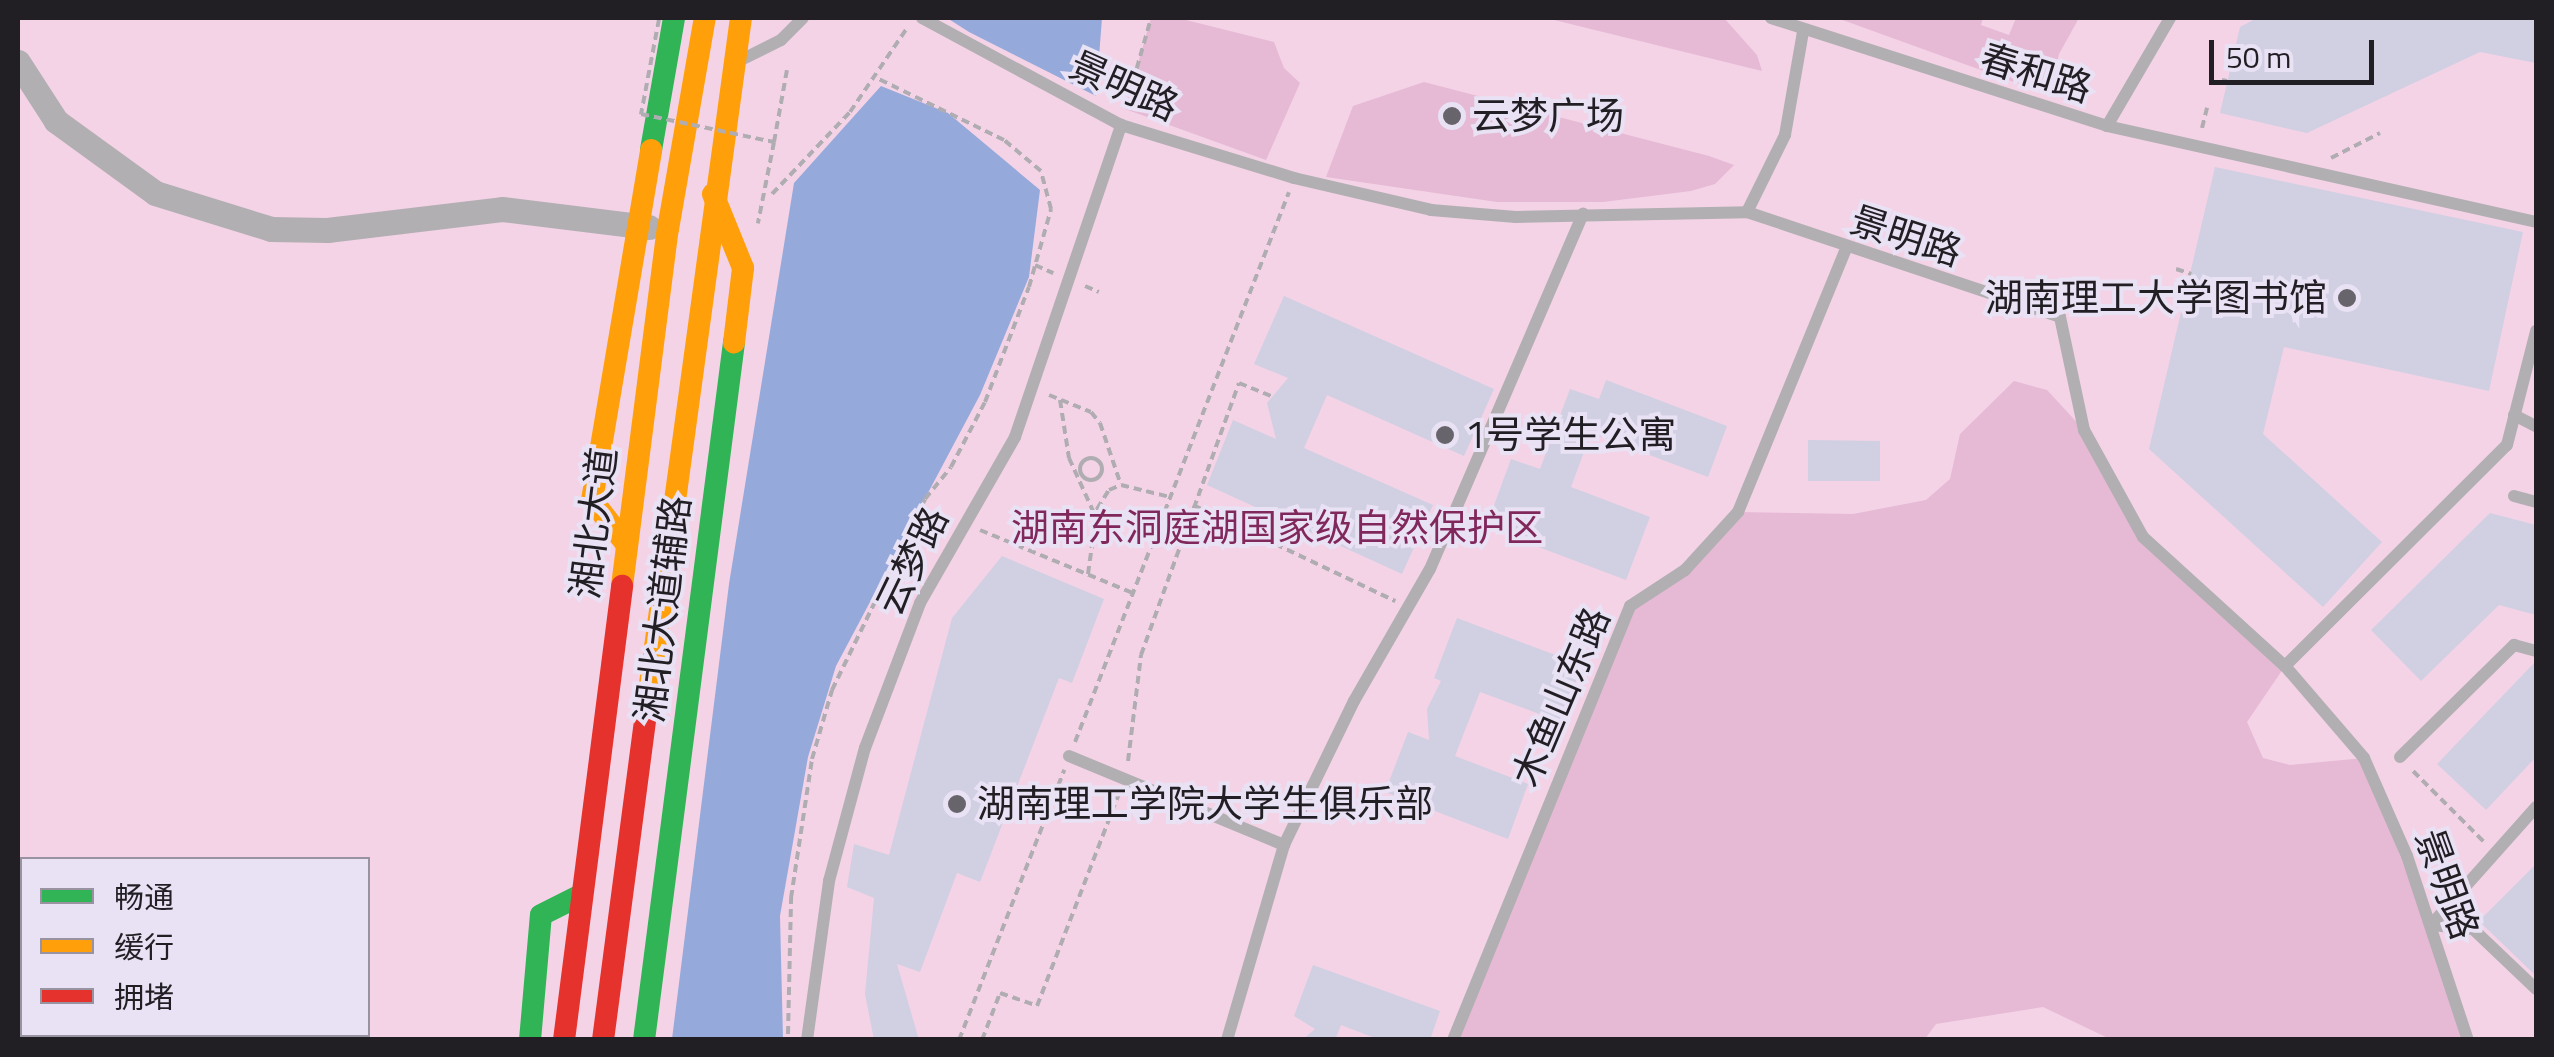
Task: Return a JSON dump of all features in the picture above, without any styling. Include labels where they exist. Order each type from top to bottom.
[{"type":"main road","name":"湘北大道辅路","points":[[627,545],[592,500],[666,18]]},
{"type":"main road","name":"湘北大道","points":[[564,1040],[668,229],[705,18]]},
{"type":"main road","name":"湘北大道","points":[[604,1040],[730,66],[742,18]]},
{"type":"main road","name":"湘北大道辅路","points":[[644,1040],[744,268],[713,194]]},
{"type":"main road","points":[[530,1040],[541,915],[581,895]]},
{"type":"street","points":[[18,62],[56,121],[155,194],[271,229],[327,230],[502,209],[668,229]]},
{"type":"lane","points":[[780,40],[786,18]]},
{"type":"lane","points":[[730,66],[780,40],[803,18]]},
{"type":"lane","name":"景明路","points":[[922,18],[1121,126],[1294,178],[1432,210],[1583,214],[1747,212],[1846,250],[2060,317],[2084,430],[2143,537],[2286,666],[2364,758],[2432,925],[2468,1040]]},
{"type":"lane","name":"春和路","points":[[1771,18],[1803,32],[2107,126],[2170,18]]},
{"type":"lane","points":[[1747,212],[1785,135],[1803,32]]},
{"type":"lane","name":"云梦路","points":[[807,1040],[829,881],[865,748],[920,604],[962,523],[1015,437],[1121,126]]},
{"type":"lane","points":[[2107,126],[2536,222]]},
{"type":"lane","points":[[1226,1040],[1284,845],[1408,607],[1583,214]]},
{"type":"lane","name":"木鱼山东路","points":[[1453,1040],[1630,606],[1685,570],[1738,512],[1846,250]]},
{"type":"lane","points":[[2286,666],[2506,445],[2536,331]]},
{"type":"lane","points":[[2514,415],[2536,426]]},
{"type":"lane","points":[[2514,496],[2536,502]]},
{"type":"lane","points":[[2400,757],[2514,646],[2536,651]]},
{"type":"lane","points":[[1069,756],[1284,845]]},
{"type":"lane","points":[[2432,925],[2536,807]]},
{"type":"lane","points":[[2432,925],[2473,929],[2536,989]]},
{"type":"path","points":[[666,18],[640,114],[774,142]]},
{"type":"path","points":[[772,194],[877,78],[912,18]]},
{"type":"path","points":[[1121,126],[1151,18]]},
{"type":"path","points":[[758,223],[787,70]]},
{"type":"path","points":[[789,1040],[791,898],[812,759],[832,690],[925,499],[951,466],[984,402],[1051,210],[1042,171],[1004,140],[877,78]]},
{"type":"path","points":[[2200,141],[2207,108]]},
{"type":"path","points":[[2304,172],[2380,132]]},
{"type":"path","points":[[959,1040],[1294,178]]},
{"type":"path","points":[[2176,269],[2191,274]]},
{"type":"path","points":[[982,1040],[1000,993],[1036,1006],[1125,779],[1141,655],[1192,505],[1239,384],[1273,397]]},
{"type":"path","points":[[1034,389],[1100,423],[1110,464],[1121,485]]},
{"type":"path","points":[[1060,400],[1077,471],[1096,518]]},
{"type":"path","points":[[1077,471],[1086,458],[1102,466],[1110,464]]},
{"type":"path","points":[[1077,471],[1094,480],[1102,466]]},
{"type":"path","points":[[1088,574],[1096,518],[1108,490],[1121,485],[1170,497]]},
{"type":"path","points":[[1192,505],[1408,607]]},
{"type":"path","points":[[962,523],[1132,593]]},
{"type":"path","points":[[2400,757],[2494,853]]},
{"type":"green space","name":"湖南东洞庭湖国家级自然保护区","points":[[18,18],[2536,18],[2536,1039],[18,1039]]},
{"type":"shaded area","points":[[1151,18],[1178,18],[1274,42],[1284,68],[1300,83],[1266,160],[1125,109]]},
{"type":"shaded area","points":[[1546,18],[1724,18],[1757,55],[1762,71]]},
{"type":"shaded area","points":[[1837,18],[1983,18],[1981,25],[2009,35],[2016,18],[2079,18],[2059,54],[2050,95]]},
{"type":"shaded area","points":[[1424,82],[1734,165],[1715,184],[1691,191],[1603,202],[1497,202],[1326,177],[1353,106]]},
{"type":"shaded area","points":[[2014,381],[2047,390],[2084,430],[2143,537],[2285,666],[2247,722],[2263,758],[2290,765],[2364,758],[2468,1039],[2110,1039],[2043,1007],[1936,1024],[1925,1039],[1453,1040],[1630,606],[1685,570],[1738,512],[1853,514],[1926,500],[1950,479],[1960,434]]},
{"type":"water","points":[[947,18],[1102,18],[1096,96],[969,32]]},
{"type":"water","points":[[881,86],[948,113],[1040,190],[1029,277],[980,395],[836,666],[808,757],[780,916],[783,1039],[672,1039],[729,584],[794,183]]},
{"type":"building","points":[[2257,18],[2536,18],[2536,63],[2480,52],[2307,133],[2220,113],[2240,27]]},
{"type":"building","name":"湖南理工大学图书馆","points":[[2215,167],[2523,232],[2489,391],[2284,347],[2263,434],[2382,542],[2323,607],[2149,449]]},
{"type":"building","name":"1号学生公寓","points":[[1284,296],[1494,389],[1464,456],[1327,395],[1304,448],[1433,505],[1402,574],[1207,485],[1233,420],[1276,439],[1267,403],[1288,378],[1254,364]]},
{"type":"building","points":[[1606,380],[1727,426],[1708,477],[1591,433],[1571,487],[1650,517],[1626,580],[1486,527],[1511,459],[1540,469],[1570,389],[1599,399]]},
{"type":"building","points":[[1808,440],[1880,441],[1880,481],[1808,481]]},
{"type":"building","points":[[2490,513],[2536,525],[2536,615],[2499,605],[2421,681],[2371,630]]},
{"type":"building","name":"湖南理工学院大学生俱乐部","points":[[1002,556],[1104,599],[1072,683],[1059,678],[980,882],[957,873],[920,972],[897,964],[919,1040],[874,1040],[865,994],[874,898],[847,887],[854,844],[889,855],[952,618]]},
{"type":"building","points":[[1457,618],[1582,665],[1561,722],[1480,692],[1455,756],[1528,784],[1508,839],[1385,792],[1408,732],[1429,740],[1427,709],[1441,681],[1434,678]]},
{"type":"building","points":[[2536,661],[2536,757],[2486,810],[2437,764]]},
{"type":"building","points":[[2536,864],[2536,976],[2479,921]]},
{"type":"building","points":[[1313,965],[1440,1011],[1430,1040],[1380,1040],[1341,1025],[1335,1040],[1302,1040],[1315,1029],[1294,1016]]},
{"type":"traffic: fast","points":[[651,150],[674,18]]},
{"type":"traffic: fast","points":[[644,1040],[734,342]]},
{"type":"traffic: fast","points":[[530,1040],[541,915],[581,895]]},
{"type":"traffic: slow","points":[[622,586],[668,229],[705,18]]},
{"type":"traffic: slow","points":[[646,713],[741,18]]},
{"type":"traffic: slow","points":[[627,545],[592,500],[651,150]]},
{"type":"traffic: slow","points":[[713,194],[743,268],[734,342]]},
{"type":"traffic: jam","points":[[564,1040],[622,586]]},
{"type":"traffic: jam","points":[[603,1040],[646,713]]},
{"type":"place","name":"云梦广场","points":[[1452,116]]},
{"type":"place","name":"湖南理工大学图书馆","points":[[2347,298]]},
{"type":"place","name":"1号学生公寓","points":[[1445,435]]},
{"type":"place","name":"湖南理工学院大学生俱乐部","points":[[957,804]]}]
